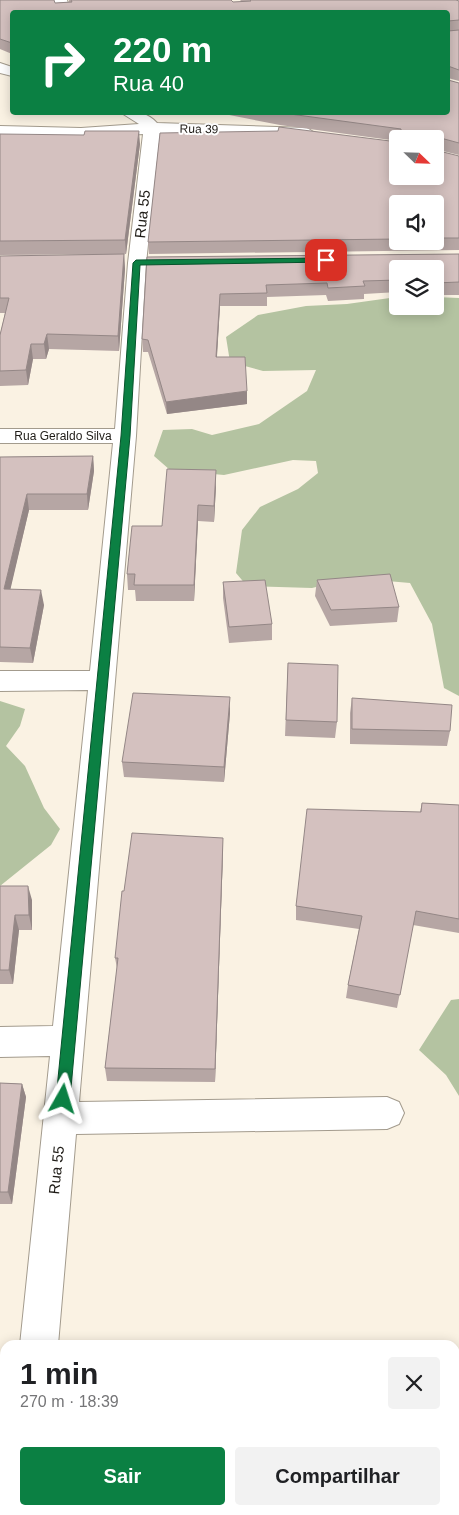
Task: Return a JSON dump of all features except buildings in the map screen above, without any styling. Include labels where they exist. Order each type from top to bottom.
[{"type":"street","points":[[134,115],[146,121],[152,128]]},
{"type":"street","name":"Rua 39","points":[[0,131],[81,133],[152,128],[273,131],[326,136]]},
{"type":"street","name":"Rua 55","points":[[39,1340],[125,436],[137,263],[152,128]]},
{"type":"street","name":"Rua Geraldo Silva","points":[[0,436],[125,436]]},
{"type":"street","points":[[0,681],[102,680]]},
{"type":"street","points":[[0,1042],[69,1041]]},
{"type":"street","points":[[61,1118],[387,1114]]},
{"type":"green space","points":[[444,297],[459,298],[459,696],[444,688],[432,624],[410,583],[353,578],[312,588],[247,586],[236,573],[242,530],[260,507],[298,489],[318,473],[316,461],[293,460],[224,475],[170,470],[154,456],[163,430],[192,429],[212,435],[259,424],[307,391],[316,370],[263,371],[230,362],[226,337],[258,315],[306,306],[347,304],[389,298],[389,315],[444,315]]},
{"type":"green space","points":[[0,701],[25,709],[20,726],[6,746],[25,766],[44,808],[60,829],[51,845],[0,886]]},
{"type":"green space","points":[[459,999],[459,1096],[446,1075],[419,1050],[451,1000]]},
{"type":"route","points":[[63,1099],[125,436],[136,263],[326,260]]}]
